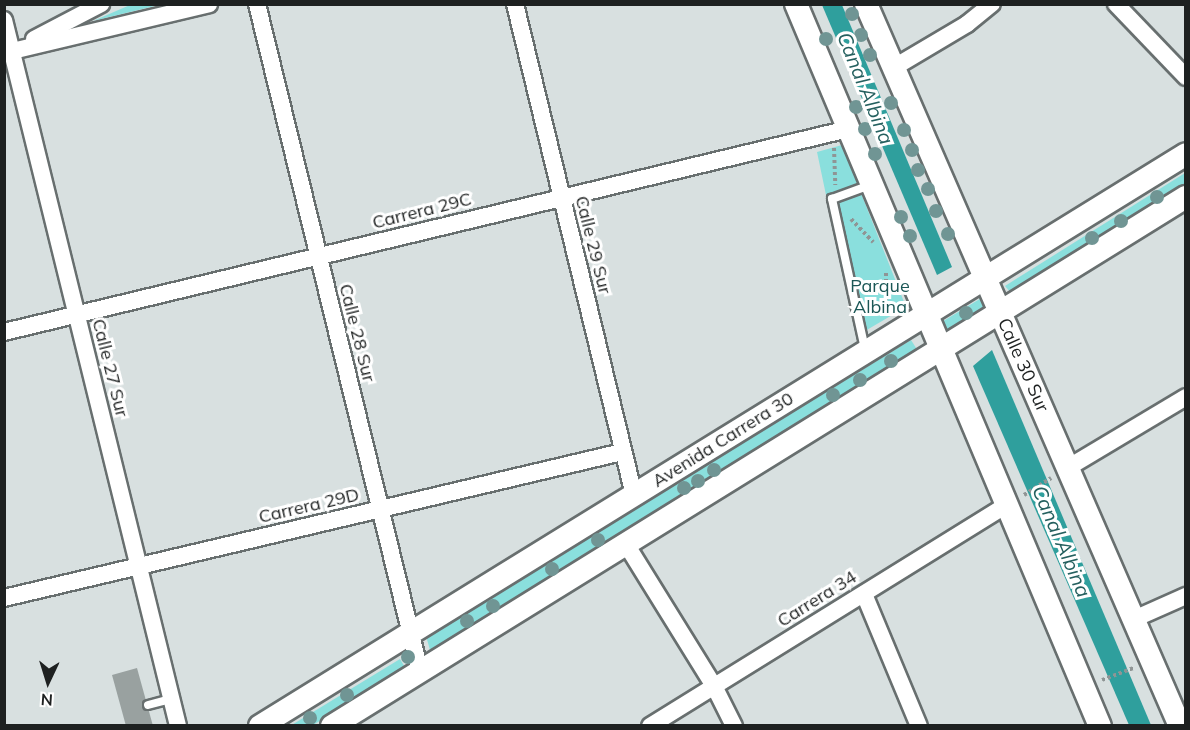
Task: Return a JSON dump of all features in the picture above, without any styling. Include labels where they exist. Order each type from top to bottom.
[{"type":"main road","points":[[796,4],[840,131],[871,185],[940,350],[1013,501],[1100,726]]},
{"type":"main road","name":"Calle 30 Sur","points":[[866,4],[984,280],[1001,314],[1063,471],[1134,619],[1179,726]]},
{"type":"main road","name":"Avenida Carrera 30","points":[[260,726],[1185,154]]},
{"type":"main road","name":"Avenida Carrera 30","points":[[332,726],[1001,314],[1185,196]]},
{"type":"street","points":[[8,51],[101,4]]},
{"type":"street","points":[[8,51],[209,4]]},
{"type":"street","name":"Calle 28 Sur","points":[[257,4],[420,671]]},
{"type":"street","name":"Calle 29 Sur","points":[[515,4],[634,495]]},
{"type":"street","points":[[893,68],[967,24],[992,4]]},
{"type":"street","points":[[1116,4],[1185,77]]},
{"type":"street","name":"Calle 27 Sur","points":[[4,20],[8,51],[77,314],[178,726]]},
{"type":"street","name":"Carrera 29C","points":[[4,332],[840,131]]},
{"type":"street","points":[[1063,471],[1185,397]]},
{"type":"street","name":"Carrera 29D","points":[[4,598],[622,452]]},
{"type":"street","name":"Carrera 34","points":[[650,726],[1013,501]]},
{"type":"street","points":[[626,544],[714,686],[734,726]]},
{"type":"street","points":[[864,594],[919,726]]},
{"type":"street","points":[[1134,619],[1185,597]]},
{"type":"lane","points":[[866,353],[836,198],[871,185]]},
{"type":"lane","points":[[148,705],[171,699]]},
{"type":"path","points":[[840,131],[835,142],[836,198],[880,251]]},
{"type":"path","points":[[886,268],[887,325]]},
{"type":"path","points":[[1013,501],[1063,471]]},
{"type":"path","points":[[1103,680],[1131,669]]},
{"type":"green space","points":[[130,5],[159,5],[93,21]]},
{"type":"green space","name":"Parque Albina","points":[[842,145],[906,307],[865,331],[834,193],[826,195],[817,152]]},
{"type":"green space","points":[[1185,173],[1185,186],[1011,293],[1005,286]]},
{"type":"green space","points":[[983,297],[988,307],[946,332],[940,323]]},
{"type":"green space","points":[[911,340],[918,351],[430,650],[426,636]]},
{"type":"green space","points":[[400,659],[406,669],[313,725],[290,726]]},
{"type":"water","name":"Canal Albina","points":[[822,5],[842,5],[952,267],[937,275]]},
{"type":"water","name":"Canal Albina","points":[[992,350],[1151,725],[1129,725],[973,366]]},
{"type":"building","points":[[137,668],[153,726],[126,726],[112,675]]}]
